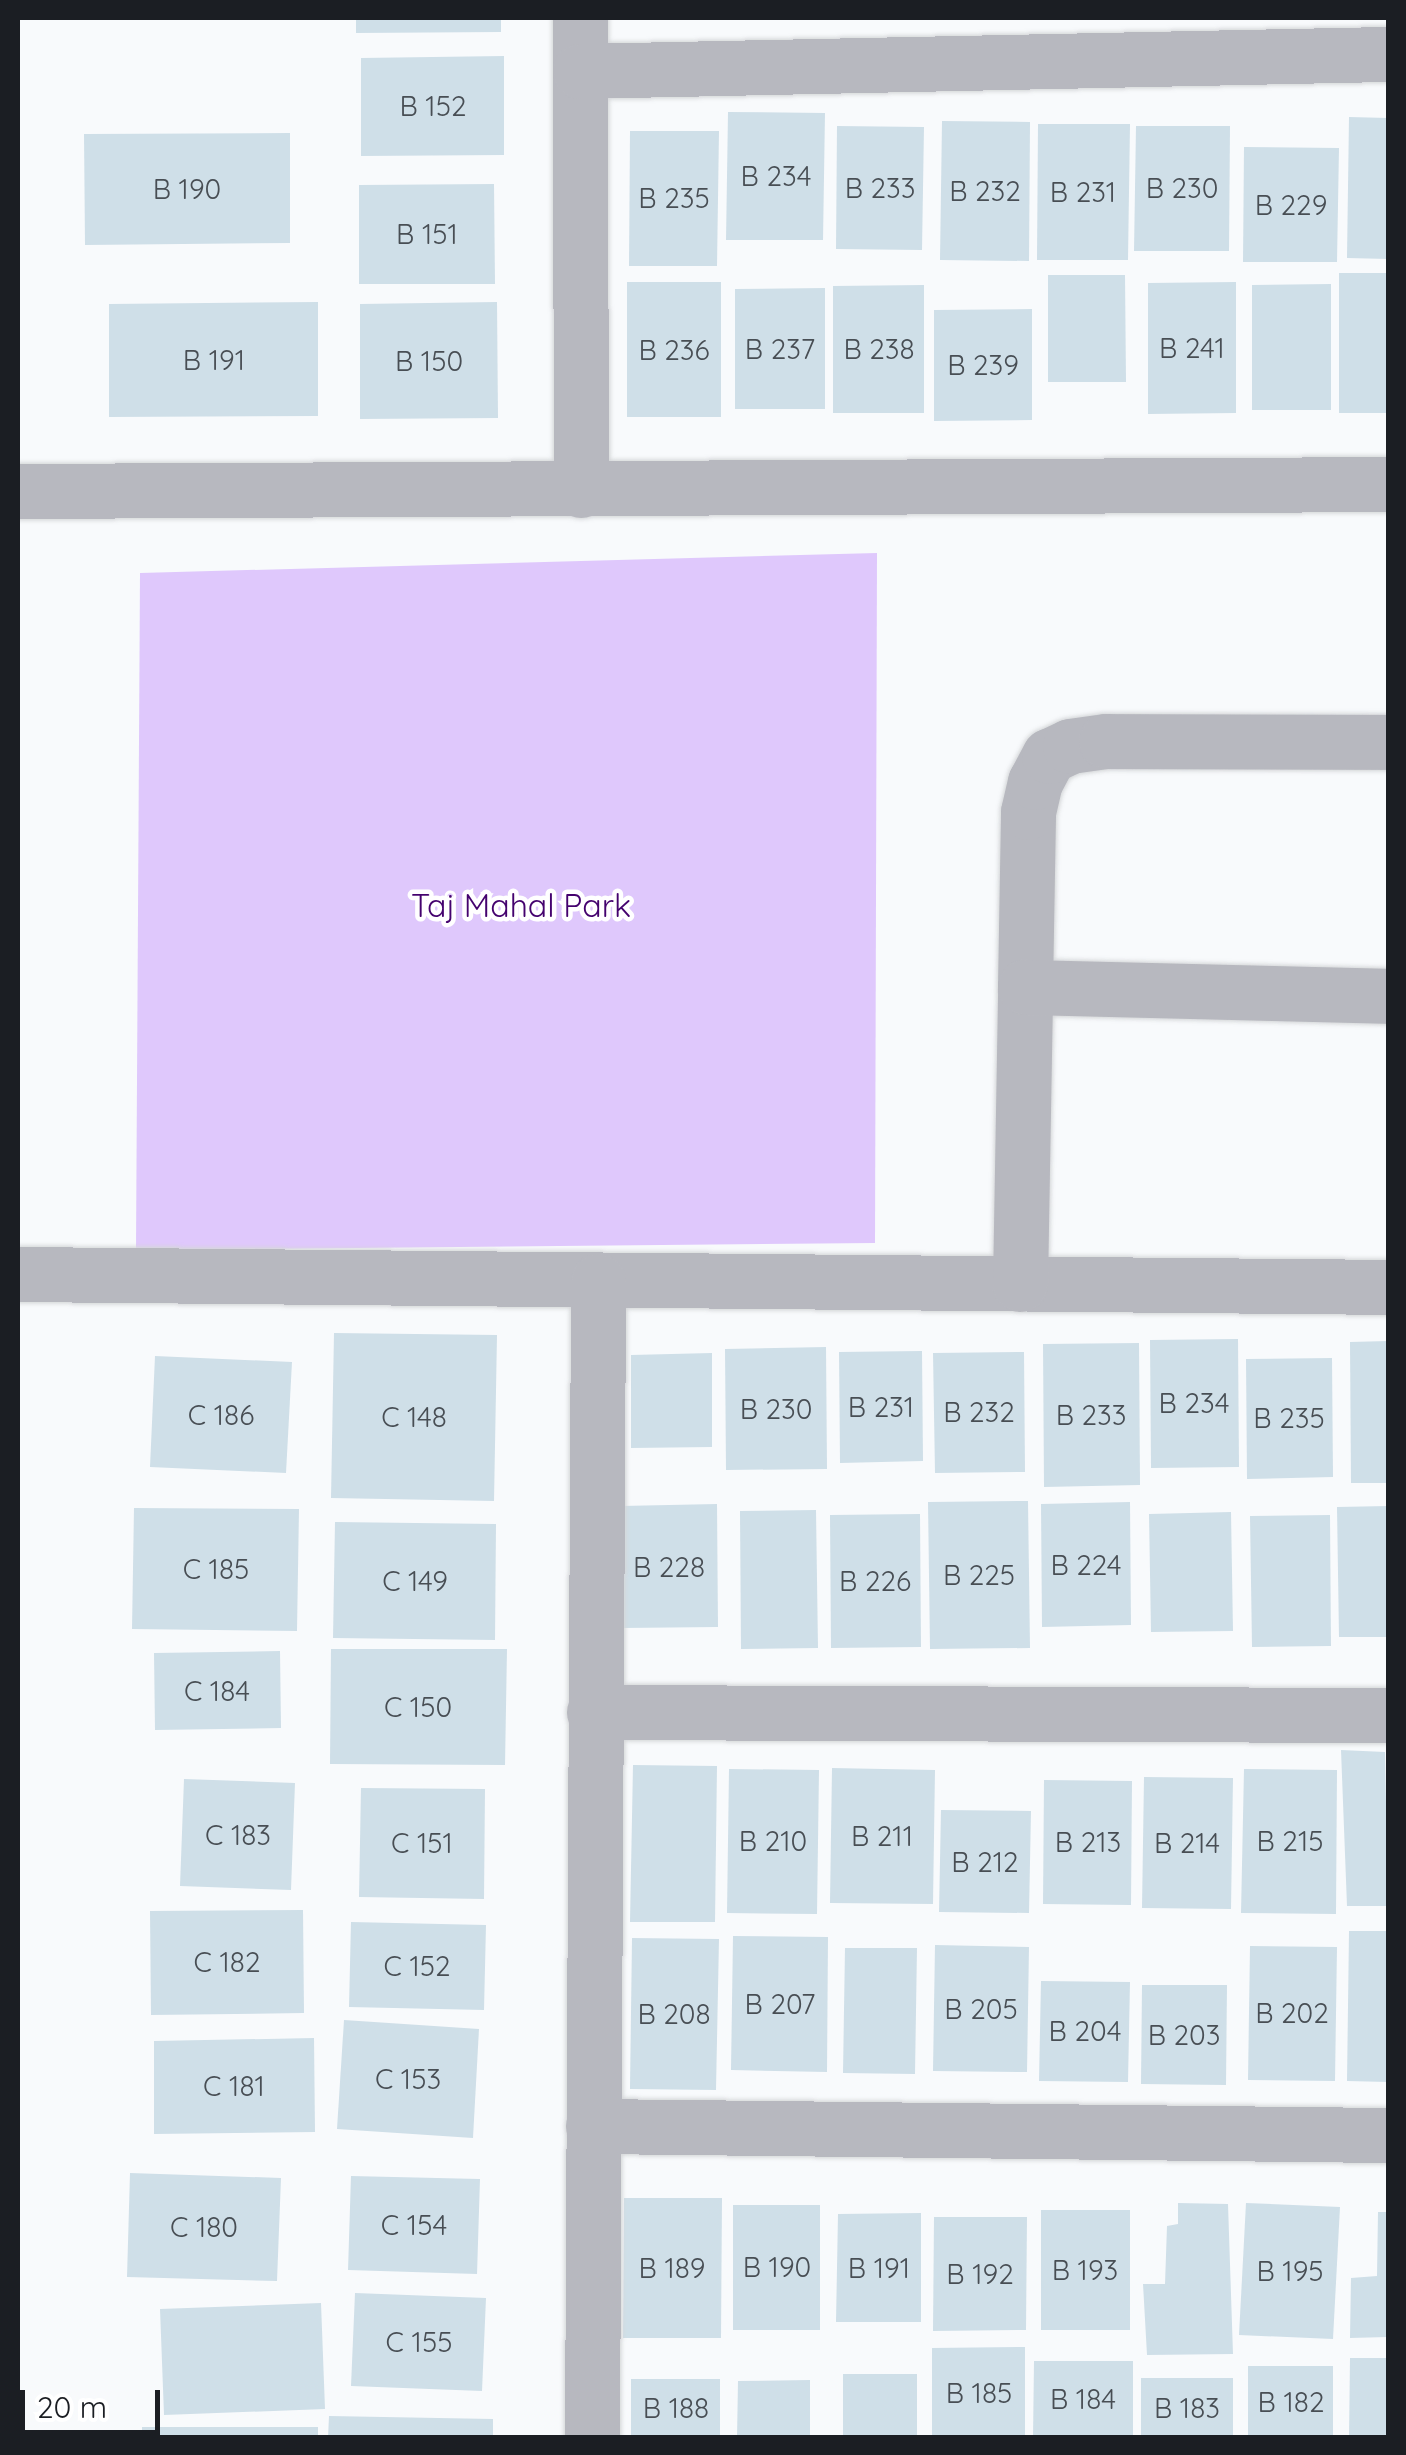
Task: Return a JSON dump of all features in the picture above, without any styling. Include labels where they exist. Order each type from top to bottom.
[{"type":"street","points":[[580,18],[581,490]]},
{"type":"street","points":[[580,71],[1388,54]]},
{"type":"street","points":[[18,491],[1388,484]]},
{"type":"street","points":[[1020,1284],[1028,812],[1035,782],[1049,756],[1070,746],[1106,740],[1388,742]]},
{"type":"street","points":[[1025,988],[1388,996]]},
{"type":"street","points":[[18,1274],[1388,1287]]},
{"type":"street","points":[[592,2438],[598,1281]]},
{"type":"street","points":[[594,1712],[1388,1716]]},
{"type":"street","points":[[593,2126],[1388,2134]]},
{"type":"green space","name":"Taj Mahal Park","points":[[877,553],[875,1243],[136,1250],[140,573]]},
{"type":"building","points":[[356,18],[501,18],[501,32],[356,33]]},
{"type":"building","points":[[504,56],[504,155],[361,156],[361,58]]},
{"type":"building","points":[[728,112],[825,113],[823,240],[726,240]]},
{"type":"building","points":[[1349,117],[1388,118],[1388,259],[1347,258]]},
{"type":"building","points":[[942,121],[1030,122],[1029,261],[940,260]]},
{"type":"building","points":[[1038,124],[1130,124],[1128,260],[1037,260]]},
{"type":"building","points":[[837,126],[924,127],[922,250],[836,249]]},
{"type":"building","points":[[1136,126],[1230,126],[1229,251],[1134,251]]},
{"type":"building","points":[[630,131],[719,131],[717,266],[629,266]]},
{"type":"building","points":[[290,133],[290,243],[85,245],[84,134]]},
{"type":"building","points":[[1244,147],[1339,148],[1337,262],[1243,262]]},
{"type":"building","points":[[494,184],[495,284],[359,284],[359,185]]},
{"type":"building","points":[[1339,273],[1388,273],[1388,413],[1339,413]]},
{"type":"building","points":[[1048,275],[1125,275],[1126,382],[1048,382]]},
{"type":"building","points":[[627,282],[721,282],[721,417],[627,417]]},
{"type":"building","points":[[1236,282],[1236,413],[1148,414],[1148,283]]},
{"type":"building","points":[[1331,284],[1331,410],[1252,410],[1252,285]]},
{"type":"building","points":[[924,285],[924,413],[833,413],[833,286]]},
{"type":"building","points":[[825,288],[825,409],[735,409],[735,289]]},
{"type":"building","points":[[318,302],[318,416],[109,417],[109,304]]},
{"type":"building","points":[[497,302],[498,418],[360,419],[360,304]]},
{"type":"building","points":[[1032,309],[1032,420],[934,421],[934,310]]},
{"type":"building","points":[[334,1333],[497,1335],[494,1501],[331,1498]]},
{"type":"building","points":[[1238,1339],[1239,1467],[1151,1468],[1150,1340]]},
{"type":"building","points":[[1388,1341],[1388,1483],[1351,1483],[1350,1342]]},
{"type":"building","points":[[1139,1343],[1140,1485],[1044,1487],[1043,1344]]},
{"type":"building","points":[[826,1347],[827,1469],[726,1470],[725,1349]]},
{"type":"building","points":[[922,1351],[923,1461],[840,1463],[839,1352]]},
{"type":"building","points":[[1024,1352],[1025,1472],[935,1473],[933,1353]]},
{"type":"building","points":[[712,1353],[712,1447],[631,1448],[631,1355]]},
{"type":"building","points":[[155,1356],[292,1362],[286,1473],[150,1467]]},
{"type":"building","points":[[1332,1358],[1333,1477],[1247,1479],[1246,1359]]},
{"type":"building","points":[[1028,1501],[1030,1648],[930,1649],[928,1502]]},
{"type":"building","points":[[1130,1502],[1131,1625],[1042,1627],[1041,1504]]},
{"type":"building","points":[[717,1504],[718,1627],[622,1628],[621,1506]]},
{"type":"building","points":[[1388,1506],[1388,1637],[1339,1637],[1337,1507]]},
{"type":"building","points":[[134,1508],[299,1509],[297,1631],[132,1629]]},
{"type":"building","points":[[816,1510],[818,1648],[741,1649],[740,1511]]},
{"type":"building","points":[[1231,1512],[1233,1631],[1151,1632],[1149,1514]]},
{"type":"building","points":[[920,1514],[921,1647],[831,1648],[830,1515]]},
{"type":"building","points":[[1330,1515],[1331,1646],[1252,1647],[1250,1516]]},
{"type":"building","points":[[335,1522],[496,1524],[495,1640],[333,1638]]},
{"type":"building","points":[[331,1649],[507,1649],[505,1765],[330,1764]]},
{"type":"building","points":[[280,1651],[281,1728],[155,1730],[154,1653]]},
{"type":"building","points":[[1341,1750],[1385,1752],[1388,1906],[1347,1906]]},
{"type":"building","points":[[633,1765],[717,1766],[715,1922],[630,1922]]},
{"type":"building","points":[[832,1768],[935,1770],[933,1904],[830,1903]]},
{"type":"building","points":[[729,1769],[819,1770],[817,1914],[727,1913]]},
{"type":"building","points":[[1244,1769],[1337,1770],[1336,1914],[1241,1913]]},
{"type":"building","points":[[1144,1777],[1233,1778],[1231,1909],[1142,1908]]},
{"type":"building","points":[[184,1779],[295,1783],[291,1890],[180,1886]]},
{"type":"building","points":[[1044,1780],[1132,1781],[1131,1905],[1043,1904]]},
{"type":"building","points":[[361,1788],[485,1789],[484,1899],[359,1897]]},
{"type":"building","points":[[941,1810],[1031,1811],[1029,1913],[939,1912]]},
{"type":"building","points":[[303,1910],[304,2013],[151,2015],[150,1911]]},
{"type":"building","points":[[351,1922],[486,1925],[484,2010],[349,2007]]},
{"type":"building","points":[[1349,1931],[1388,1931],[1388,2082],[1347,2081]]},
{"type":"building","points":[[733,1936],[828,1937],[827,2072],[731,2070]]},
{"type":"building","points":[[632,1938],[719,1939],[716,2090],[630,2089]]},
{"type":"building","points":[[935,1945],[1029,1947],[1027,2072],[933,2071]]},
{"type":"building","points":[[1250,1946],[1337,1947],[1335,2081],[1248,2080]]},
{"type":"building","points":[[845,1948],[917,1948],[915,2074],[843,2073]]},
{"type":"building","points":[[1041,1981],[1130,1982],[1128,2082],[1039,2081]]},
{"type":"building","points":[[1142,1985],[1227,1985],[1226,2085],[1141,2084]]},
{"type":"building","points":[[344,2020],[479,2029],[473,2138],[337,2129]]},
{"type":"building","points":[[314,2038],[315,2132],[154,2134],[154,2041]]},
{"type":"building","points":[[130,2173],[281,2178],[277,2281],[127,2277]]},
{"type":"building","points":[[351,2176],[480,2179],[477,2274],[348,2270]]},
{"type":"building","points":[[624,2198],[722,2198],[721,2338],[623,2338]]},
{"type":"building","points":[[1178,2203],[1228,2204],[1233,2354],[1147,2355],[1143,2284],[1165,2284],[1167,2226],[1178,2224]]},
{"type":"building","points":[[1246,2203],[1340,2207],[1333,2339],[1239,2335]]},
{"type":"building","points":[[733,2205],[820,2205],[820,2330],[733,2330]]},
{"type":"building","points":[[1041,2210],[1130,2210],[1130,2330],[1041,2330]]},
{"type":"building","points":[[1378,2212],[1388,2212],[1388,2337],[1350,2338],[1351,2278],[1377,2276]]},
{"type":"building","points":[[921,2213],[921,2322],[836,2322],[838,2214]]},
{"type":"building","points":[[934,2217],[1027,2217],[1026,2330],[933,2331]]},
{"type":"building","points":[[355,2293],[486,2298],[482,2391],[351,2386]]},
{"type":"building","points":[[321,2303],[325,2409],[164,2415],[160,2309]]},
{"type":"building","points":[[1025,2347],[1025,2438],[932,2438],[932,2348]]},
{"type":"building","points":[[1350,2358],[1388,2358],[1388,2438],[1349,2438]]},
{"type":"building","points":[[1034,2361],[1133,2361],[1133,2438],[1033,2438]]},
{"type":"building","points":[[1248,2366],[1333,2366],[1333,2438],[1248,2438]]},
{"type":"building","points":[[843,2374],[917,2374],[917,2438],[843,2438]]},
{"type":"building","points":[[1141,2378],[1233,2378],[1233,2438],[1141,2438]]},
{"type":"building","points":[[631,2379],[720,2379],[720,2438],[631,2438]]},
{"type":"building","points":[[810,2380],[810,2438],[737,2438],[738,2381]]},
{"type":"building","points":[[329,2416],[493,2419],[493,2438],[328,2438]]},
{"type":"building","points":[[142,2427],[318,2427],[318,2438],[142,2438]]}]
